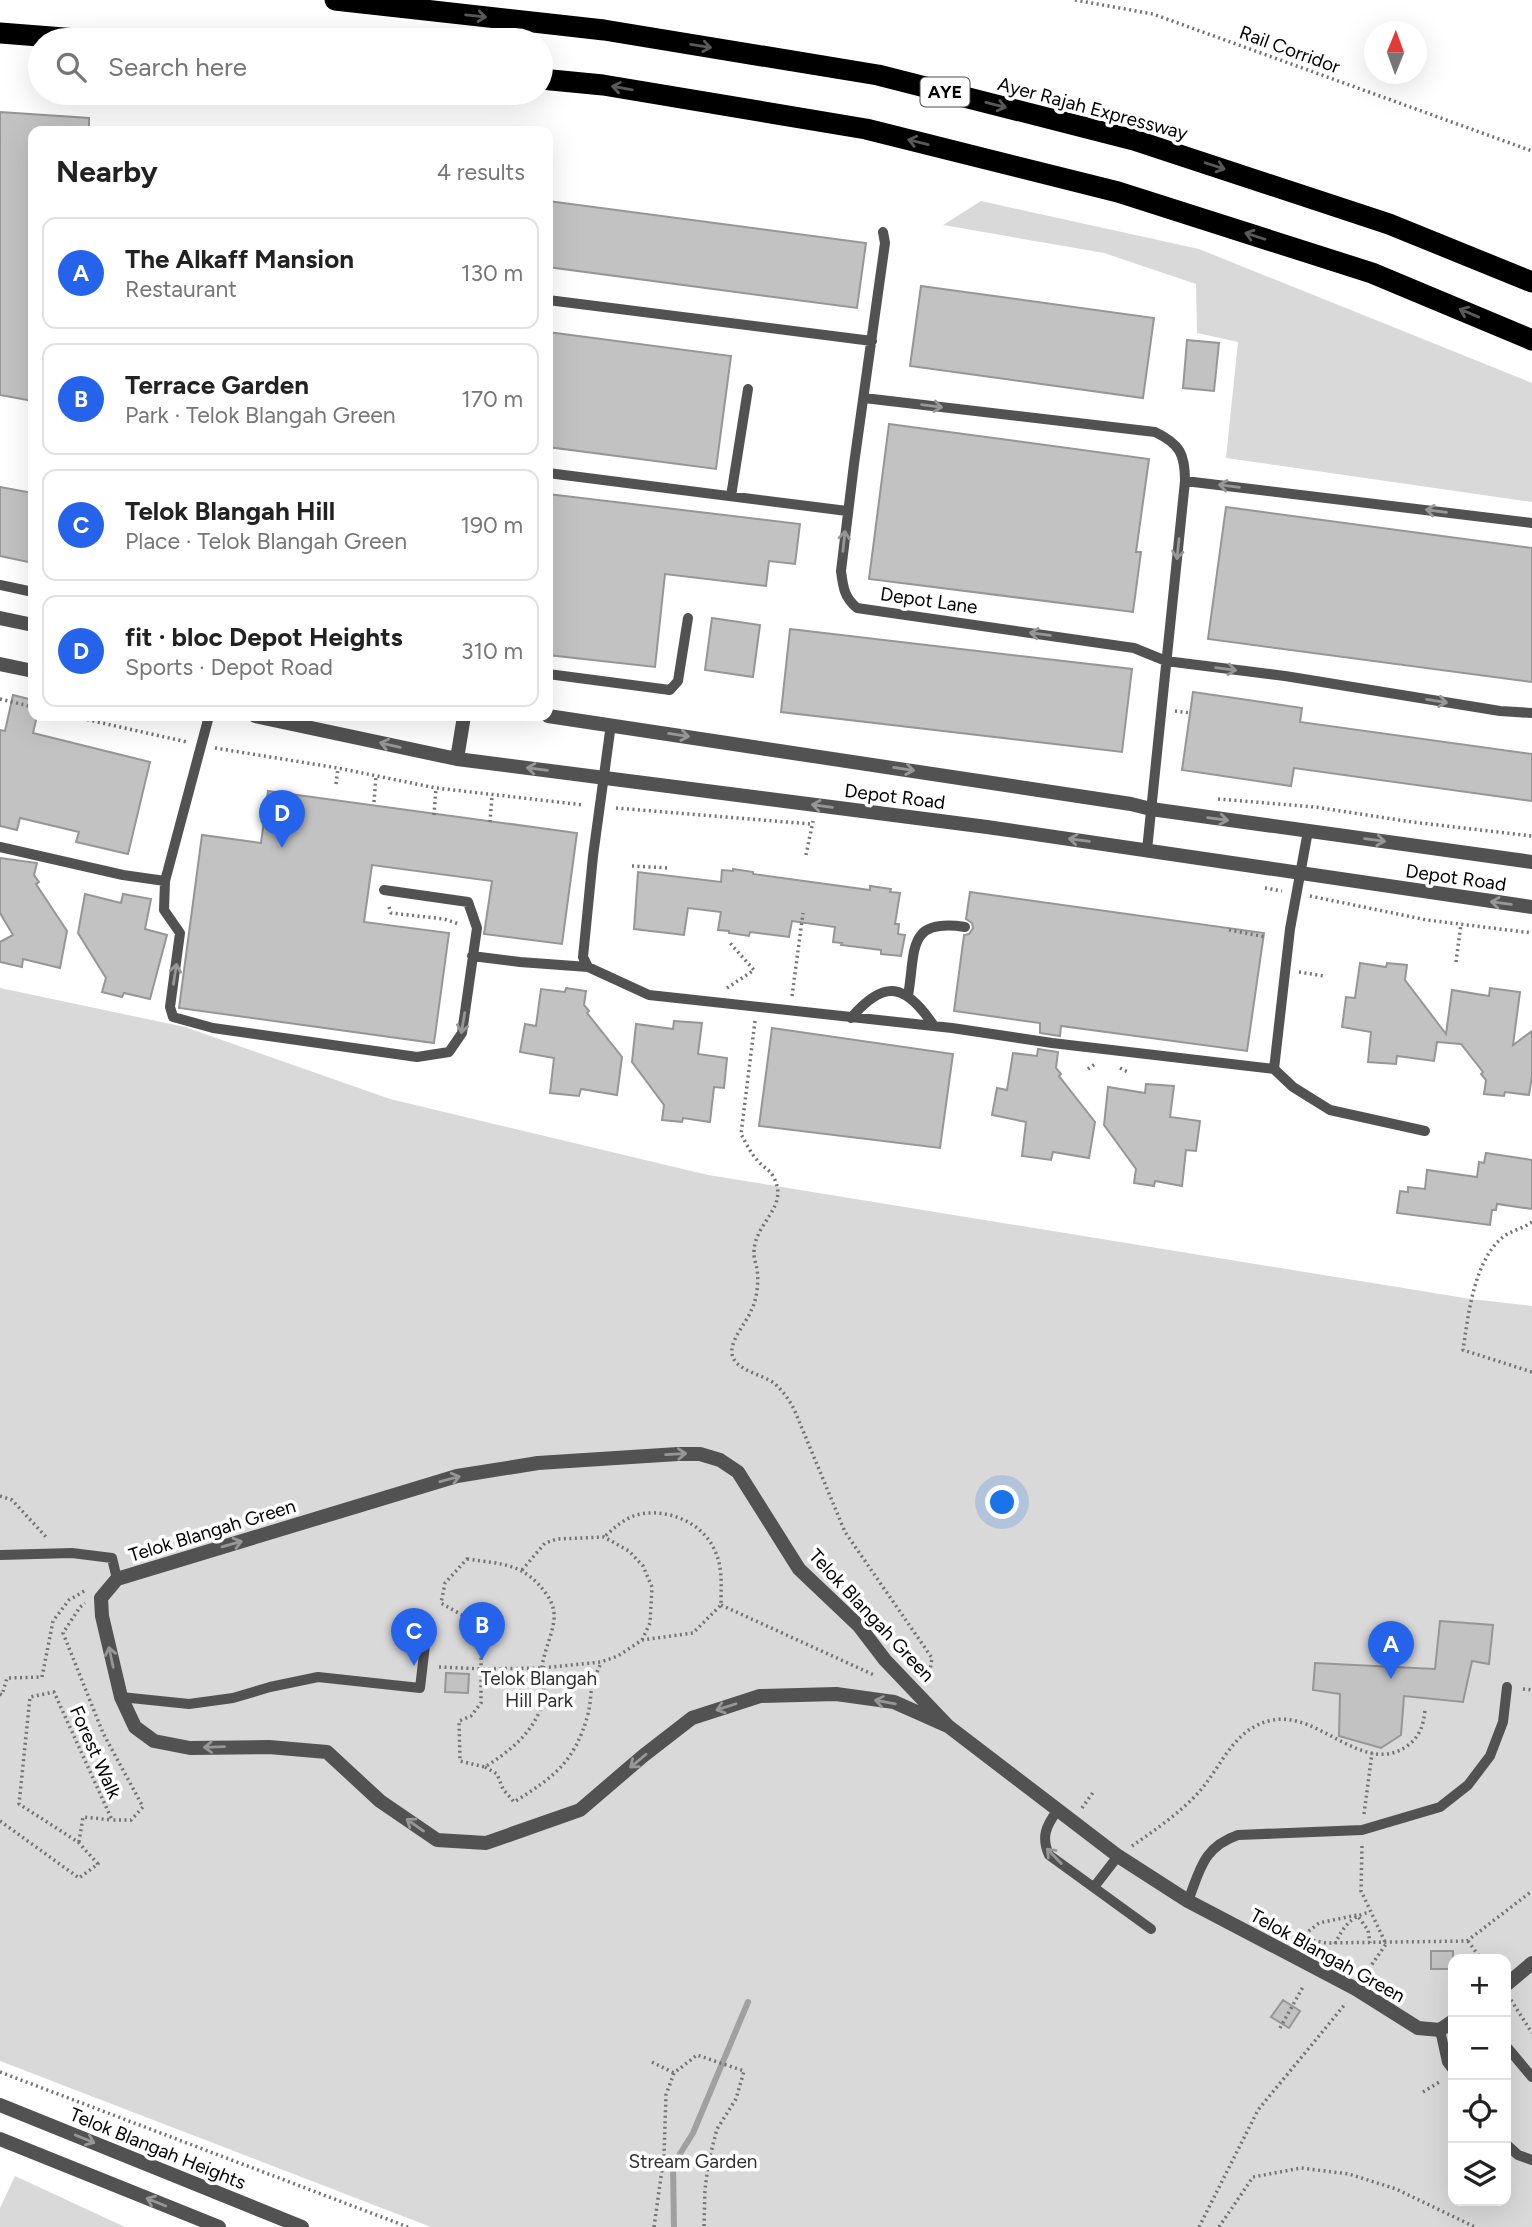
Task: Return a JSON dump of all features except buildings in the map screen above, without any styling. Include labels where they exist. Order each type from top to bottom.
[{"type":"highway","name":"Ayer Rajah Expressway","points":[[335,0],[604,30],[878,75],[1134,140],[1389,224],[1532,282]]},
{"type":"highway","points":[[0,33],[28,35]]},
{"type":"highway","points":[[553,80],[603,85],[866,129],[1118,192],[1372,273],[1532,340]]},
{"type":"street","points":[[0,618],[28,624]]},
{"type":"street","points":[[0,664],[28,670]]},
{"type":"street","name":"Depot Road","points":[[553,717],[1151,809],[1532,862]]},
{"type":"street","name":"Depot Road","points":[[278,721],[457,759],[987,827],[1532,907]]},
{"type":"street","points":[[457,759],[463,721]]},
{"type":"street","name":"Telok Blangah Green","points":[[948,1726],[894,1702],[836,1694],[760,1696],[692,1718],[580,1810],[486,1843],[437,1840],[380,1801],[327,1752],[269,1747],[190,1748],[154,1741],[135,1727],[121,1697],[102,1616],[102,1598],[117,1579],[457,1476],[538,1463],[700,1454],[720,1460],[738,1472],[799,1569],[859,1626],[885,1660],[948,1726],[1118,1856],[1188,1901],[1356,1989],[1418,2028],[1440,2030]]},
{"type":"street","points":[[1511,1981],[1532,1963]]},
{"type":"street","points":[[1440,2030],[1448,2024]]},
{"type":"street","name":"Telok Blangah Heights","points":[[0,2105],[302,2227]]},
{"type":"street","points":[[0,2140],[219,2227]]},
{"type":"lane","name":"Depot Lane","points":[[883,232],[885,243],[841,571],[848,600],[857,608],[1134,648],[1166,661],[1284,676],[1500,711],[1532,713]]},
{"type":"lane","points":[[553,301],[872,341]]},
{"type":"lane","points":[[731,496],[748,389]]},
{"type":"lane","points":[[864,398],[1155,432],[1172,440],[1185,459],[1185,481],[1147,850]]},
{"type":"lane","points":[[553,474],[848,510]]},
{"type":"lane","points":[[1185,481],[1532,523]]},
{"type":"lane","points":[[0,585],[28,591]]},
{"type":"lane","points":[[553,675],[670,690],[678,681],[688,618]]},
{"type":"lane","points":[[208,721],[165,881],[164,910],[184,941],[170,1007],[173,1017],[213,1028],[417,1057],[449,1052],[462,1033],[477,928],[468,902],[384,890]]},
{"type":"lane","points":[[588,967],[583,957],[611,724]]},
{"type":"lane","points":[[1274,1069],[1290,929],[1308,831]]},
{"type":"lane","points":[[0,847],[123,875],[165,881]]},
{"type":"lane","points":[[908,996],[918,938],[925,929],[943,924],[965,927]]},
{"type":"lane","points":[[472,956],[588,967],[649,995],[934,1026],[1274,1069],[1293,1087],[1330,1110],[1424,1131]]},
{"type":"lane","points":[[851,1018],[865,1001],[878,993],[893,992],[908,996],[934,1026]]},
{"type":"lane","points":[[0,1556],[62,1553],[112,1558],[117,1579]]},
{"type":"lane","points":[[121,1697],[189,1704],[233,1698],[318,1677],[420,1688],[425,1645]]},
{"type":"lane","points":[[1188,1901],[1204,1858],[1224,1839],[1238,1835],[1362,1830],[1440,1807],[1468,1785],[1490,1756],[1503,1723],[1507,1687]]},
{"type":"lane","points":[[1057,1811],[1049,1822],[1044,1838],[1049,1854],[1151,1929]]},
{"type":"lane","points":[[1094,1887],[1118,1856]]},
{"type":"lane","points":[[1440,2030],[1448,2063]]},
{"type":"lane","points":[[1511,2052],[1532,2077]]},
{"type":"lane","points":[[1511,2149],[1518,2155],[1532,2160]]},
{"type":"path","name":"Rail Corridor","points":[[1074,0],[1153,14],[1532,151]]},
{"type":"path","points":[[0,699],[28,706]]},
{"type":"path","points":[[1170,711],[1191,713]]},
{"type":"path","points":[[93,721],[201,746],[338,768],[436,788],[492,796],[812,827],[806,855]]},
{"type":"path","points":[[336,784],[338,768]]},
{"type":"path","points":[[374,802],[376,776]]},
{"type":"path","points":[[433,815],[436,788]]},
{"type":"path","points":[[491,822],[492,796]]},
{"type":"path","points":[[1216,799],[1315,807],[1532,836]]},
{"type":"path","points":[[632,866],[669,868]]},
{"type":"path","points":[[1260,887],[1427,920],[1532,933]]},
{"type":"path","points":[[384,890],[391,914],[444,919],[470,927],[475,938]]},
{"type":"path","points":[[792,1002],[803,913]]},
{"type":"path","points":[[1456,962],[1461,924]]},
{"type":"path","points":[[1229,930],[1266,937]]},
{"type":"path","points":[[726,989],[754,970],[730,943]]},
{"type":"path","points":[[1299,972],[1324,976]]},
{"type":"path","points":[[757,1008],[741,1134],[758,1161],[774,1177],[778,1198],[776,1209],[764,1221],[756,1237],[754,1254],[758,1273],[757,1292],[752,1310],[734,1344],[732,1355],[738,1364],[774,1382],[786,1394],[845,1532],[932,1658]]},
{"type":"path","points":[[1532,1222],[1508,1234],[1492,1250],[1471,1299],[1463,1350],[1532,1372]]},
{"type":"path","points":[[0,1496],[12,1500],[62,1553]]},
{"type":"path","points":[[423,1666],[542,1668],[601,1662],[618,1656],[642,1640],[693,1633],[721,1605],[722,1572],[715,1549],[705,1535],[692,1524],[672,1514],[637,1515],[620,1523],[604,1537]]},
{"type":"path","points":[[522,1570],[545,1543],[557,1539],[604,1537],[629,1552],[643,1566],[652,1587],[650,1623],[642,1640]]},
{"type":"path","points":[[485,1767],[511,1751],[536,1720],[544,1698],[542,1668],[555,1617],[552,1602],[541,1586],[522,1570],[499,1563],[467,1559],[446,1583],[441,1604],[481,1626],[481,1703],[471,1716],[458,1721],[460,1761],[498,1773],[503,1789],[514,1802],[550,1779],[568,1760],[580,1739],[589,1711],[592,1684],[601,1662]]},
{"type":"path","points":[[0,1694],[2,1695],[7,1678],[41,1677],[53,1620],[69,1600],[96,1584],[117,1579]]},
{"type":"path","name":"Forest Walk","points":[[0,1821],[79,1878],[98,1864],[79,1842],[19,1804],[30,1698],[54,1692],[112,1820],[131,1820],[142,1807],[103,1733],[63,1633],[80,1607],[90,1600]]},
{"type":"path","points":[[721,1605],[874,1675]]},
{"type":"path","points":[[1118,1856],[1199,1792],[1237,1740],[1257,1724],[1275,1719],[1292,1719],[1309,1724],[1372,1754],[1386,1755],[1410,1744],[1419,1734],[1425,1709]]},
{"type":"path","points":[[1076,1815],[1094,1791]]},
{"type":"path","points":[[79,1842],[83,1817],[112,1820]]},
{"type":"path","points":[[1361,1891],[1386,1944]]},
{"type":"path","points":[[1262,1940],[1274,1933],[1335,1944],[1468,1941],[1532,1891]]},
{"type":"path","points":[[1300,1938],[1319,1923],[1371,1912]]},
{"type":"path","points":[[1357,1915],[1368,1930],[1370,1943]]},
{"type":"path","points":[[1335,1944],[1342,1929],[1357,1915]]},
{"type":"path","points":[[1468,1941],[1477,1954]]},
{"type":"path","points":[[1199,2227],[1258,2110],[1356,1989],[1386,1944]]},
{"type":"path","points":[[1280,2028],[1304,1985]]},
{"type":"path","points":[[1511,2001],[1532,2033]]},
{"type":"path","points":[[654,2227],[662,2187],[666,2095],[674,2073],[696,2054],[744,2071],[736,2099],[717,2129],[714,2139],[705,2189],[704,2227]]},
{"type":"path","points":[[652,2062],[674,2073]]},
{"type":"path","points":[[0,2072],[408,2227]]},
{"type":"path","points":[[1423,2092],[1441,2081]]},
{"type":"path","points":[[1219,2227],[1253,2177],[1301,2168],[1349,2174],[1396,2189],[1475,2227]]},
{"type":"green space","points":[[981,201],[1199,249],[1532,383],[1532,502],[1226,458],[1238,342],[1197,333],[1196,284],[1104,253],[943,225]]},
{"type":"green space","name":"Telok Blangah Hill Park","points":[[0,988],[185,1027],[390,1099],[708,1175],[1471,1299],[1532,1306],[1532,2227],[431,2227],[0,2061]]},
{"type":"green space","points":[[15,2176],[125,2227],[0,2227],[0,2208]]},
{"type":"waterway","points":[[674,2227],[673,2165],[693,2133],[748,2002]]},
{"type":"place","name":"fit · bloc Depot Heights","points":[[282,848]]},
{"type":"place","name":"Terrace Garden","points":[[482,1660]]},
{"type":"place","name":"Telok Blangah Hill","points":[[414,1666]]},
{"type":"place","name":"The Alkaff Mansion","points":[[1391,1679]]},
{"type":"park label","name":"Stream Garden","points":[[693,2161]]}]
